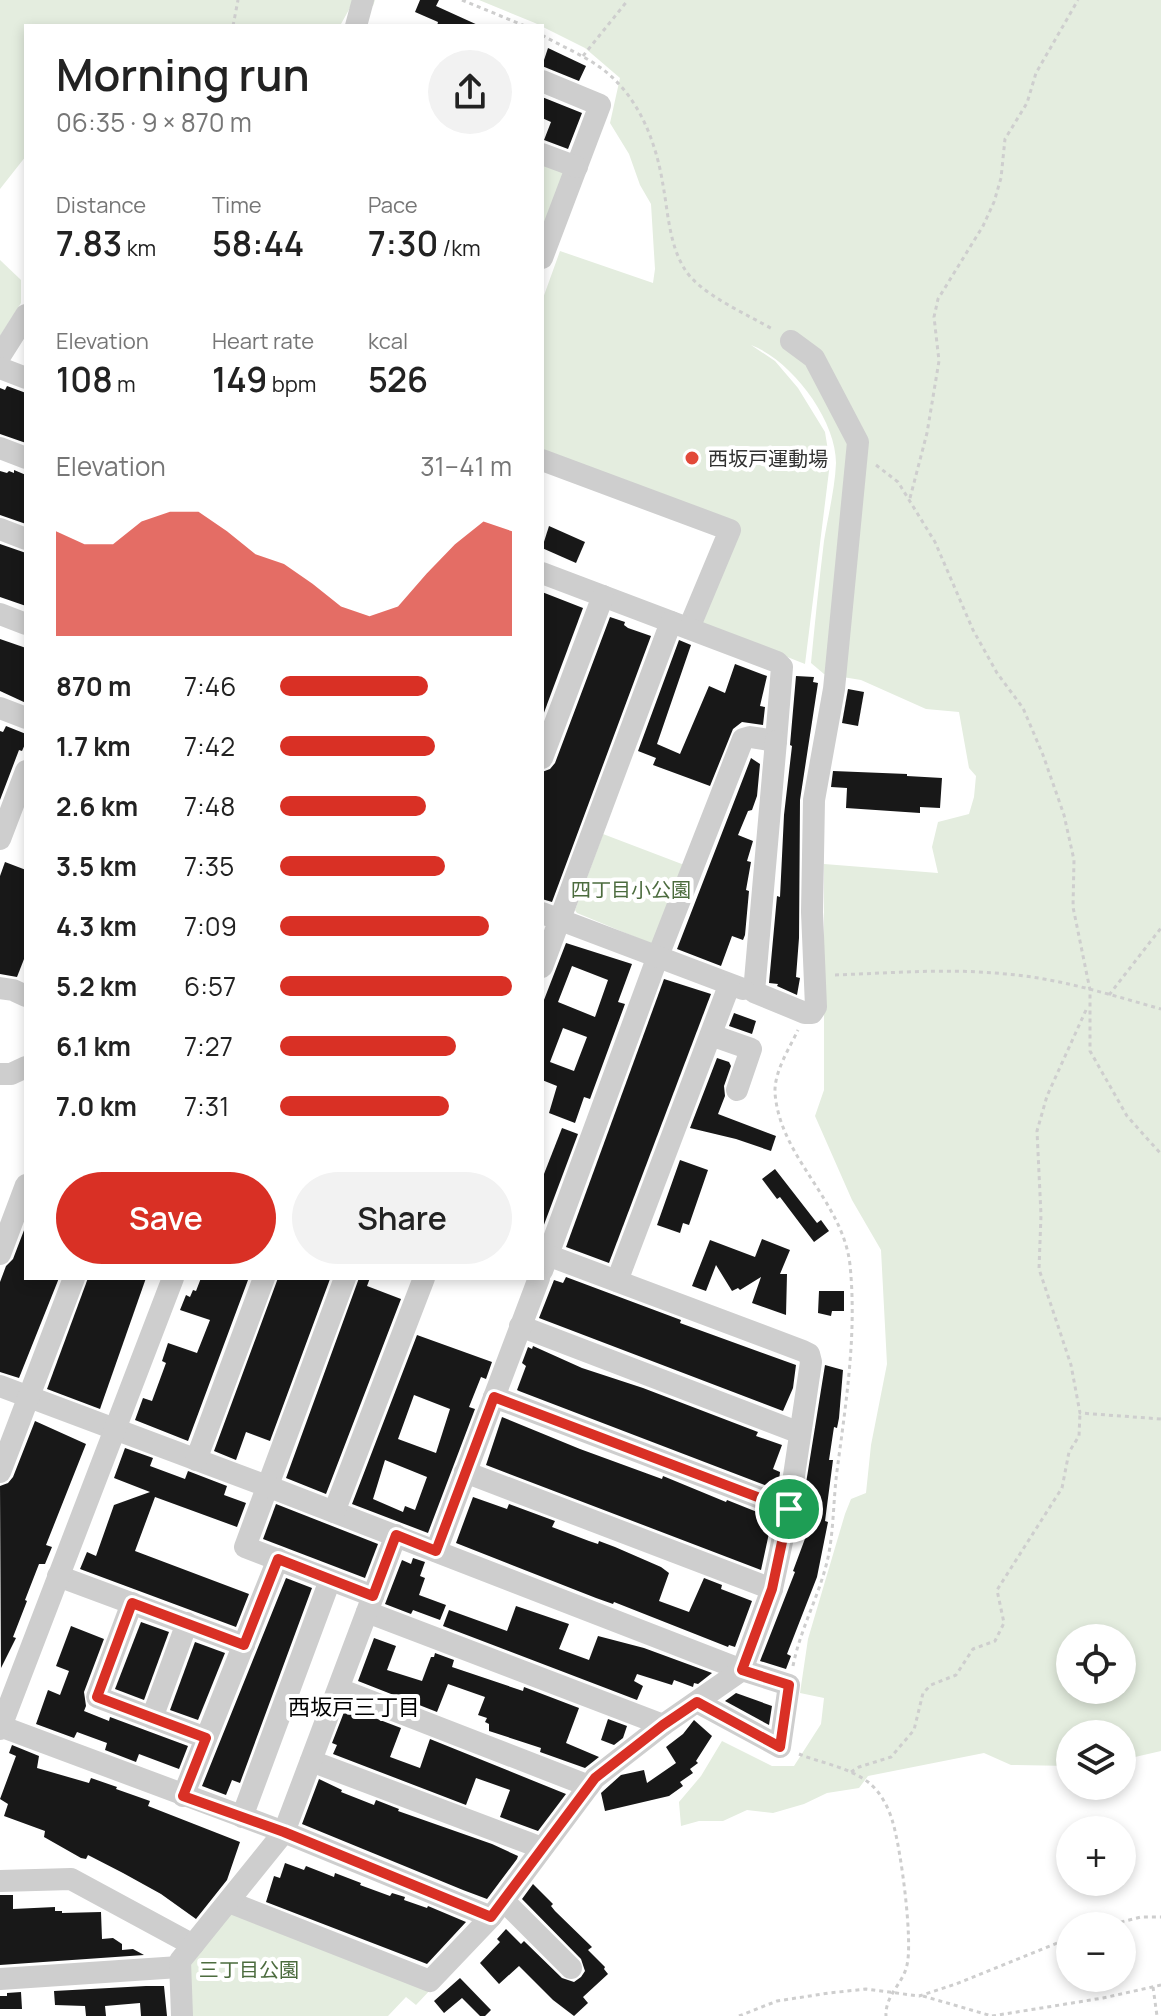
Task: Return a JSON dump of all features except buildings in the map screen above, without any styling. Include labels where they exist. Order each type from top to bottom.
[{"type":"street","points":[[357,24],[363,0]]},
{"type":"street","points":[[544,82],[600,105],[544,249]]},
{"type":"street","points":[[544,155],[577,167]]},
{"type":"street","points":[[0,356],[24,318]]},
{"type":"street","points":[[551,917],[805,1013],[812,1013],[816,1007],[812,912],[814,800],[834,689],[858,442],[814,358],[791,341]]},
{"type":"street","points":[[0,368],[24,377]]},
{"type":"street","points":[[0,448],[24,457]]},
{"type":"street","points":[[544,461],[730,530],[680,625],[551,917],[544,956]]},
{"type":"street","points":[[0,529],[24,538]]},
{"type":"street","points":[[544,574],[780,664],[754,992]]},
{"type":"street","points":[[544,753],[603,596]]},
{"type":"street","points":[[0,614],[24,623]]},
{"type":"street","points":[[0,708],[24,717]]},
{"type":"street","points":[[229,1902],[430,1981],[498,1909],[595,1778],[663,1725],[742,1670],[772,1589],[789,1509],[811,1362],[809,1354],[617,1281],[544,1260],[743,739],[750,737],[776,741]]},
{"type":"street","points":[[0,839],[24,776]]},
{"type":"street","points":[[617,1281],[729,986]]},
{"type":"street","points":[[711,1035],[751,1049],[737,1090]]},
{"type":"street","points":[[0,1074],[11,1074],[24,1068]]},
{"type":"street","points":[[0,1254],[24,1190]]},
{"type":"street","points":[[0,1472],[73,1280]]},
{"type":"street","points":[[172,1280],[0,1727],[498,1909],[571,1968]]},
{"type":"street","points":[[196,1460],[263,1280]]},
{"type":"street","points":[[344,1280],[245,1547],[330,1580],[370,1604],[663,1725]]},
{"type":"street","points":[[334,1512],[423,1280]]},
{"type":"street","points":[[436,1551],[538,1280]]},
{"type":"street","points":[[520,1326],[800,1433]]},
{"type":"street","points":[[0,1386],[742,1670],[789,1685],[780,1747],[697,1702]]},
{"type":"street","points":[[494,1397],[789,1509]]},
{"type":"street","points":[[465,1472],[772,1589]]},
{"type":"street","points":[[182,2016],[180,1961],[284,1832],[396,1535]]},
{"type":"street","points":[[183,1796],[278,1559]]},
{"type":"street","points":[[58,1576],[244,1645]]},
{"type":"street","points":[[242,1817],[330,1580]]},
{"type":"street","points":[[132,1603],[97,1697],[206,1738]]},
{"type":"street","points":[[152,1718],[187,1623]]},
{"type":"street","points":[[339,1689],[589,1786]]},
{"type":"street","points":[[311,1761],[542,1848]]},
{"type":"street","points":[[0,1881],[68,1878],[193,1945]]},
{"type":"street","points":[[0,1979],[179,1967]]},
{"type":"path","points":[[233,24],[238,0]]},
{"type":"path","points":[[462,0],[520,24]]},
{"type":"path","points":[[582,57],[628,0]]},
{"type":"path","points":[[910,498],[927,433],[939,361],[934,317],[938,299],[983,226],[1001,178],[1005,139],[1027,103],[1036,73],[1078,0]]},
{"type":"path","points":[[663,184],[668,223],[685,269],[706,290],[791,341]]},
{"type":"path","points":[[857,451],[898,482],[910,498],[935,542],[973,630],[997,673],[1023,708],[1064,815],[1074,860],[1073,907],[1090,990],[1090,1051],[1127,1116],[1161,1154]]},
{"type":"path","points":[[1109,995],[1161,928]]},
{"type":"path","points":[[815,976],[938,970],[1010,974],[1090,990],[1161,1009]]},
{"type":"path","points":[[851,1772],[891,1757],[914,1730],[923,1693],[931,1685],[956,1675],[973,1649],[995,1641],[1004,1623],[997,1590],[1062,1488],[1069,1452],[1079,1436],[1080,1413],[1071,1365],[1039,1269],[1041,1215],[1037,1131],[1047,1096],[1088,1007]]},
{"type":"path","points":[[1080,1413],[1161,1419]]},
{"type":"path","points":[[780,1747],[851,1772],[870,1783],[881,1796],[893,1822],[909,1951],[906,1969],[888,2001],[886,2016]]},
{"type":"path","points":[[1136,1918],[1161,1917]]},
{"type":"path","points":[[919,1996],[1056,1944]]},
{"type":"path","points":[[739,2016],[777,2001],[866,1989],[919,1996],[992,2016],[1161,1985]]},
{"type":"path","points":[[1153,1987],[1157,2016]]},
{"type":"green space","points":[[0,0],[375,0],[373,6],[351,6],[341,24],[24,24],[24,159],[0,189]]},
{"type":"green space","points":[[479,0],[1161,0],[1161,1751],[1136,1757],[1136,1720],[1056,1720],[1056,1766],[1011,1765],[984,1753],[868,1776],[859,1788],[827,1793],[773,1813],[747,1810],[723,1821],[699,1821],[681,1826],[679,1802],[701,1776],[722,1741],[772,1766],[794,1766],[821,1724],[824,1698],[800,1693],[808,1639],[845,1514],[851,1499],[866,1493],[871,1445],[887,1364],[881,1250],[852,1200],[815,1116],[824,1090],[824,864],[938,873],[932,847],[938,822],[969,814],[976,776],[969,768],[959,712],[926,709],[861,680],[824,674],[811,663],[836,463],[834,446],[820,410],[781,364],[751,345],[775,361],[798,388],[825,432],[830,463],[805,664],[698,622],[737,529],[544,454],[544,295],[560,251],[653,283],[655,269],[651,204],[640,185],[629,154],[610,123],[620,78],[585,48],[544,28],[544,24],[537,24]]},
{"type":"green space","points":[[544,162],[565,174],[544,225]]},
{"type":"green space","points":[[0,260],[21,280],[21,303],[0,336]]},
{"type":"green space","name":"四丁目小公園","points":[[603,834],[687,866],[652,944],[575,910]]},
{"type":"green space","name":"三丁目公園","points":[[234,1912],[433,1987],[416,2005],[406,1997],[388,2016],[189,2016],[187,1967],[229,1914]]},
{"type":"place","name":"西坂戸運動場","points":[[692,458]]},
{"type":"district","name":"西坂戸三丁目","points":[[354,1707]]},
{"type":"route","points":[[494,1397],[789,1509],[772,1589],[742,1670],[789,1685],[780,1747],[697,1702],[595,1778],[491,1917],[284,1832],[183,1796],[206,1738],[97,1697],[132,1603],[244,1645],[278,1559],[373,1596],[396,1535],[436,1551],[494,1397]]}]
